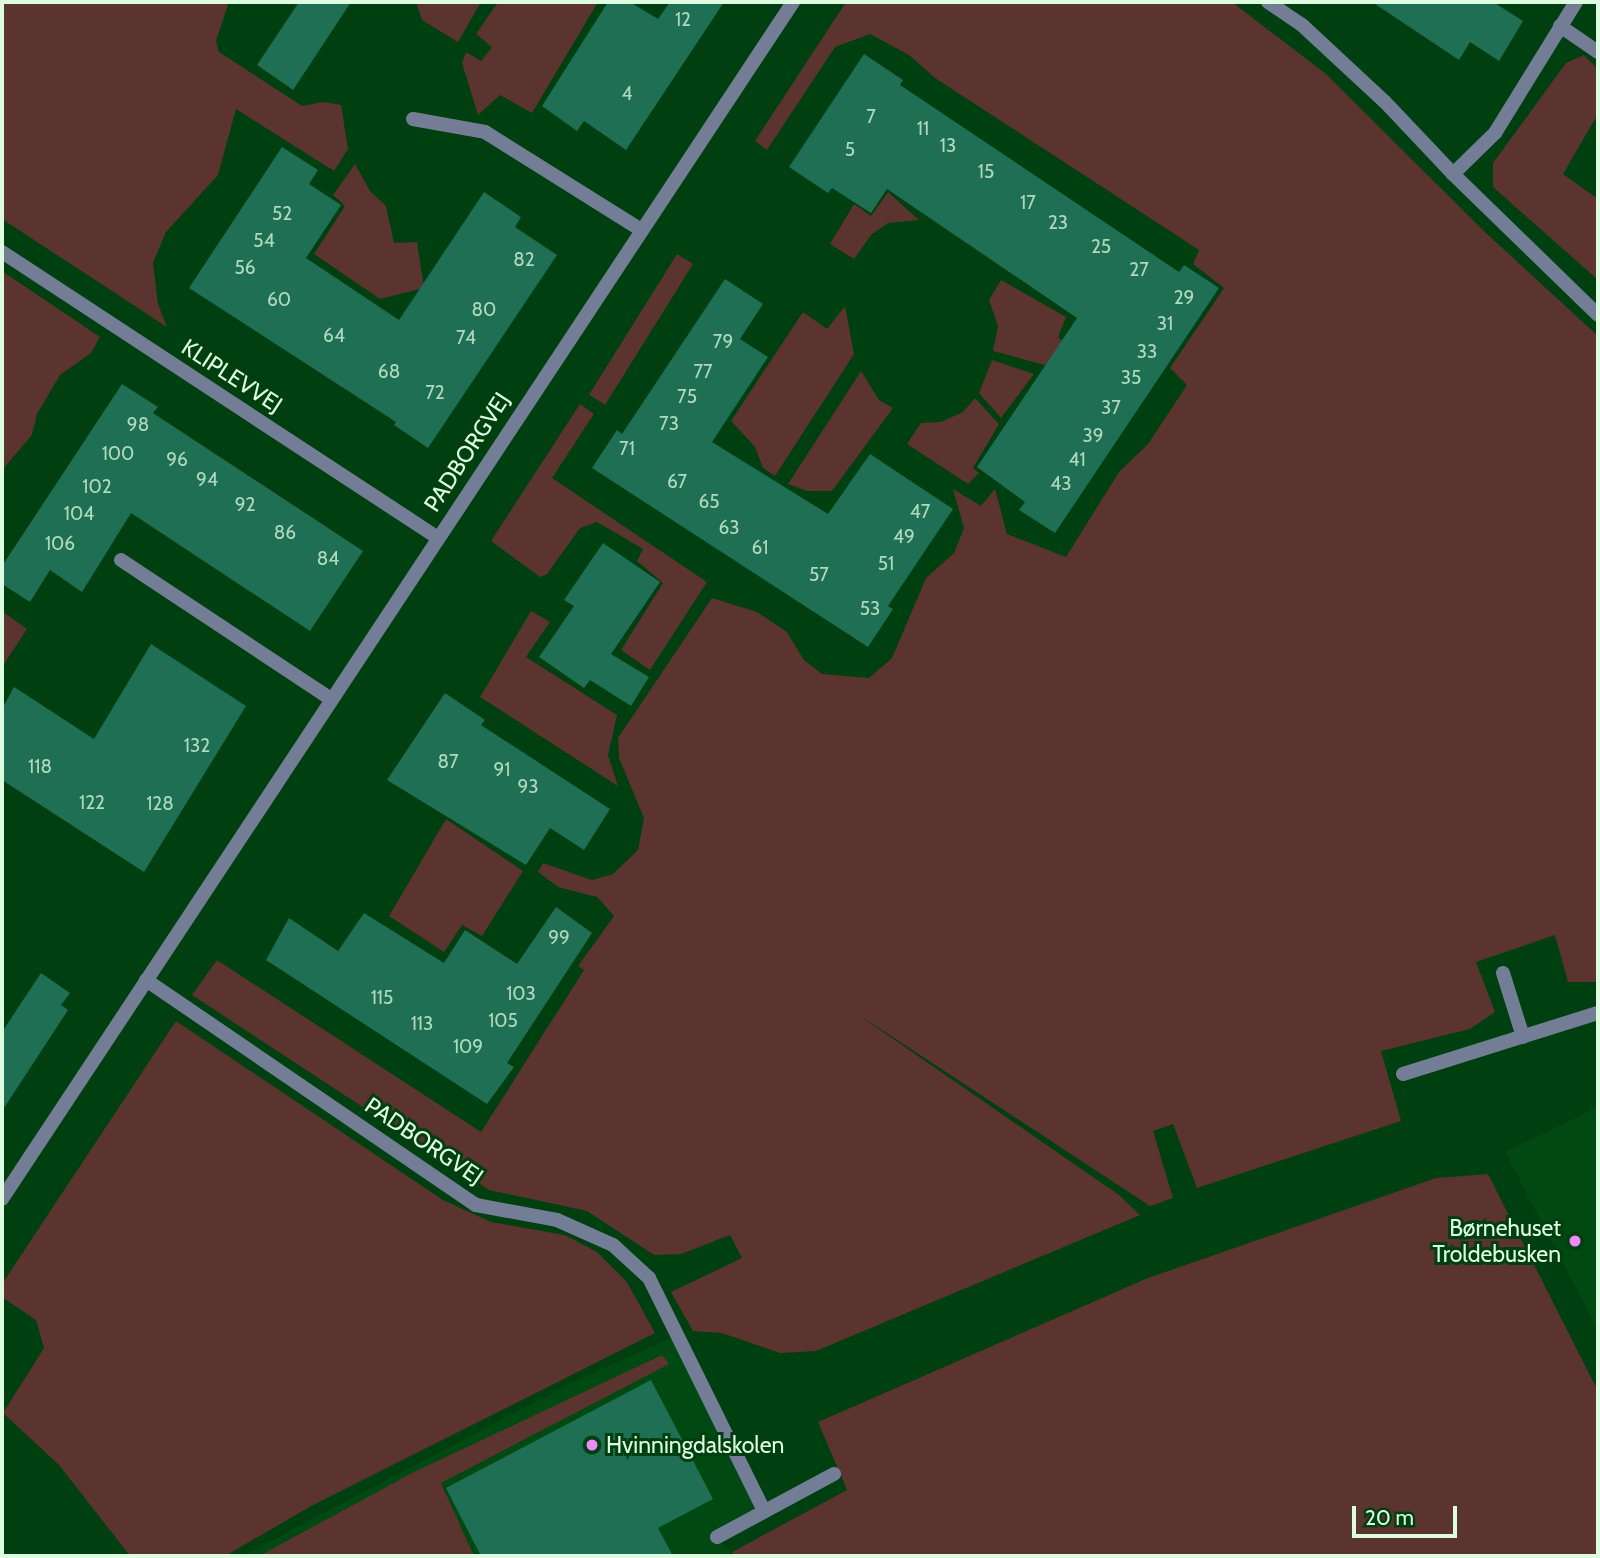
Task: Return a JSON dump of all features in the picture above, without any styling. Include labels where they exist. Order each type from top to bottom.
[{"type":"street","name":"PADBORGVEJ","points":[[2,1199],[793,2]]},
{"type":"street","points":[[1268,2],[1302,25],[1348,68],[1598,315]]},
{"type":"street","points":[[1453,174],[1495,133],[1576,2]]},
{"type":"street","points":[[1560,26],[1598,51]]},
{"type":"street","points":[[413,119],[485,132],[641,230]]},
{"type":"street","name":"KLIPLEVVEJ","points":[[2,252],[438,538]]},
{"type":"street","points":[[121,560],[331,699]]},
{"type":"street","points":[[1503,973],[1523,1037]]},
{"type":"street","name":"PADBORGVEJ","points":[[146,980],[476,1205],[557,1220],[614,1245],[649,1278],[764,1511]]},
{"type":"street","points":[[1403,1074],[1598,1013]]},
{"type":"street","points":[[717,1537],[834,1474]]},
{"type":"shaded area","points":[[2,2],[229,2],[216,41],[219,52],[302,106],[323,102],[341,105],[348,149],[334,171],[236,109],[218,175],[166,232],[153,263],[158,304],[167,327],[2,219]]},
{"type":"shaded area","points":[[416,2],[481,2],[458,42],[422,20]]},
{"type":"shaded area","points":[[498,2],[598,2],[532,113],[500,95],[478,115],[462,63],[466,52],[481,61],[492,47],[476,34]]},
{"type":"shaded area","points":[[846,2],[1232,2],[1326,74],[1486,233],[1598,336],[1598,982],[1568,982],[1555,935],[1476,962],[1495,1012],[1470,1029],[1381,1051],[1401,1121],[1197,1188],[1173,1124],[1153,1131],[1173,1198],[1150,1206],[853,1011],[1119,1195],[1140,1215],[816,1351],[780,1353],[722,1333],[693,1331],[671,1292],[742,1258],[730,1235],[681,1254],[654,1255],[587,1211],[489,1190],[192,995],[217,960],[481,1132],[584,970],[578,966],[614,916],[597,897],[558,887],[538,872],[543,863],[592,880],[613,874],[638,850],[644,818],[619,758],[618,738],[712,598],[757,612],[787,632],[804,660],[822,674],[869,678],[892,658],[926,578],[954,553],[964,528],[953,489],[981,506],[995,489],[1007,534],[1066,557],[1119,472],[1148,444],[1187,385],[1170,368],[1224,288],[1193,264],[1199,250],[935,78],[909,55],[870,34],[835,47],[767,150],[755,141]]},
{"type":"shaded area","points":[[1584,55],[1598,69],[1598,114],[1563,174],[1598,199],[1598,280],[1493,187],[1493,163],[1566,63]]},
{"type":"shaded area","points":[[355,164],[370,191],[386,206],[394,243],[417,242],[424,288],[380,299],[314,254],[345,206],[333,195]]},
{"type":"shaded area","points":[[888,192],[919,220],[888,223],[872,234],[854,259],[830,244],[854,204],[871,216]]},
{"type":"shaded area","points":[[677,254],[693,264],[605,405],[589,395]]},
{"type":"shaded area","points":[[2,271],[100,337],[91,353],[60,375],[37,414],[32,435],[2,470]]},
{"type":"shaded area","points":[[1001,280],[1066,317],[1058,337],[1071,349],[1056,368],[993,351],[998,326],[989,300]]},
{"type":"shaded area","points":[[845,306],[854,354],[775,476],[763,468],[755,447],[731,421],[803,312],[827,329]]},
{"type":"shaded area","points":[[992,360],[1034,374],[1001,418],[979,393]]},
{"type":"shaded area","points":[[861,371],[879,400],[893,408],[832,491],[807,491],[788,484]]},
{"type":"shaded area","points":[[975,398],[999,424],[973,468],[979,473],[968,484],[907,444],[921,423],[941,422],[963,412]]},
{"type":"shaded area","points":[[580,404],[594,414],[552,478],[707,582],[650,670],[621,650],[663,583],[637,561],[643,549],[597,522],[580,528],[547,574],[540,577],[491,541]]},
{"type":"shaded area","points":[[2,611],[27,629],[2,667]]},
{"type":"shaded area","points":[[531,611],[550,622],[526,657],[617,715],[608,755],[618,786],[480,697]]},
{"type":"shaded area","points":[[446,819],[523,871],[482,936],[462,925],[444,952],[389,916]]},
{"type":"shaded area","points":[[176,1021],[443,1200],[491,1222],[565,1235],[597,1252],[627,1282],[655,1333],[313,1505],[225,1556],[130,1556],[59,1465],[3,1413],[44,1348],[36,1320],[2,1297],[2,1284]]},
{"type":"shaded area","name":"Børnehuset Troldebusken","points":[[1598,1107],[1598,1330],[1505,1152]]},
{"type":"shaded area","points":[[1488,1174],[1598,1391],[1598,1556],[734,1556],[732,1552],[847,1490],[818,1422],[1148,1278],[1436,1178]]},
{"type":"shaded area","name":"Hvinningdalskolen","points":[[676,1336],[764,1511],[717,1537],[734,1556],[242,1556],[579,1379]]},
{"type":"shaded area","points":[[662,1355],[669,1364],[441,1483],[474,1556],[259,1556],[414,1472]]},
{"type":"building","points":[[299,2],[351,2],[293,90],[257,65]]},
{"type":"building","points":[[608,2],[630,2],[658,19],[670,2],[724,2],[626,150],[584,121],[577,131],[542,106]]},
{"type":"building","points":[[1372,2],[1493,2],[1523,21],[1499,61],[1470,42],[1459,60]]},
{"type":"building","points":[[864,54],[903,80],[900,85],[1179,272],[1184,265],[1219,288],[1055,533],[1019,510],[1025,502],[977,467],[1077,318],[887,189],[871,213],[832,188],[828,193],[789,167]]},
{"type":"building","points":[[282,147],[318,170],[309,184],[341,205],[306,258],[399,320],[484,192],[521,217],[515,227],[557,255],[428,448],[394,425],[396,422],[189,288]]},
{"type":"building","points":[[725,279],[763,304],[740,339],[768,357],[712,442],[828,514],[870,454],[953,509],[888,606],[893,609],[868,647],[592,468],[617,430],[622,434]]},
{"type":"building","points":[[122,384],[158,407],[153,413],[363,551],[310,631],[131,513],[82,592],[50,570],[30,602],[2,584],[2,566]]},
{"type":"building","points":[[603,543],[660,582],[611,654],[649,677],[631,706],[590,680],[584,688],[539,657],[574,606],[564,600]]},
{"type":"building","points":[[151,644],[246,706],[144,872],[2,780],[2,709],[14,687],[94,739]]},
{"type":"building","points":[[445,693],[485,720],[481,725],[610,809],[584,850],[550,828],[526,865],[387,780]]},
{"type":"building","points":[[556,907],[592,933],[507,1063],[514,1067],[487,1104],[266,960],[289,918],[338,951],[364,913],[444,963],[465,930],[517,964]]},
{"type":"building","points":[[41,973],[70,993],[61,1005],[68,1010],[2,1111],[2,1032]]},
{"type":"building","points":[[651,1380],[713,1499],[658,1528],[673,1556],[481,1556],[446,1488]]},
{"type":"place","name":"Børnehuset Troldebusken","points":[[1575,1241]]},
{"type":"place","name":"Hvinningdalskolen","points":[[592,1445]]}]
